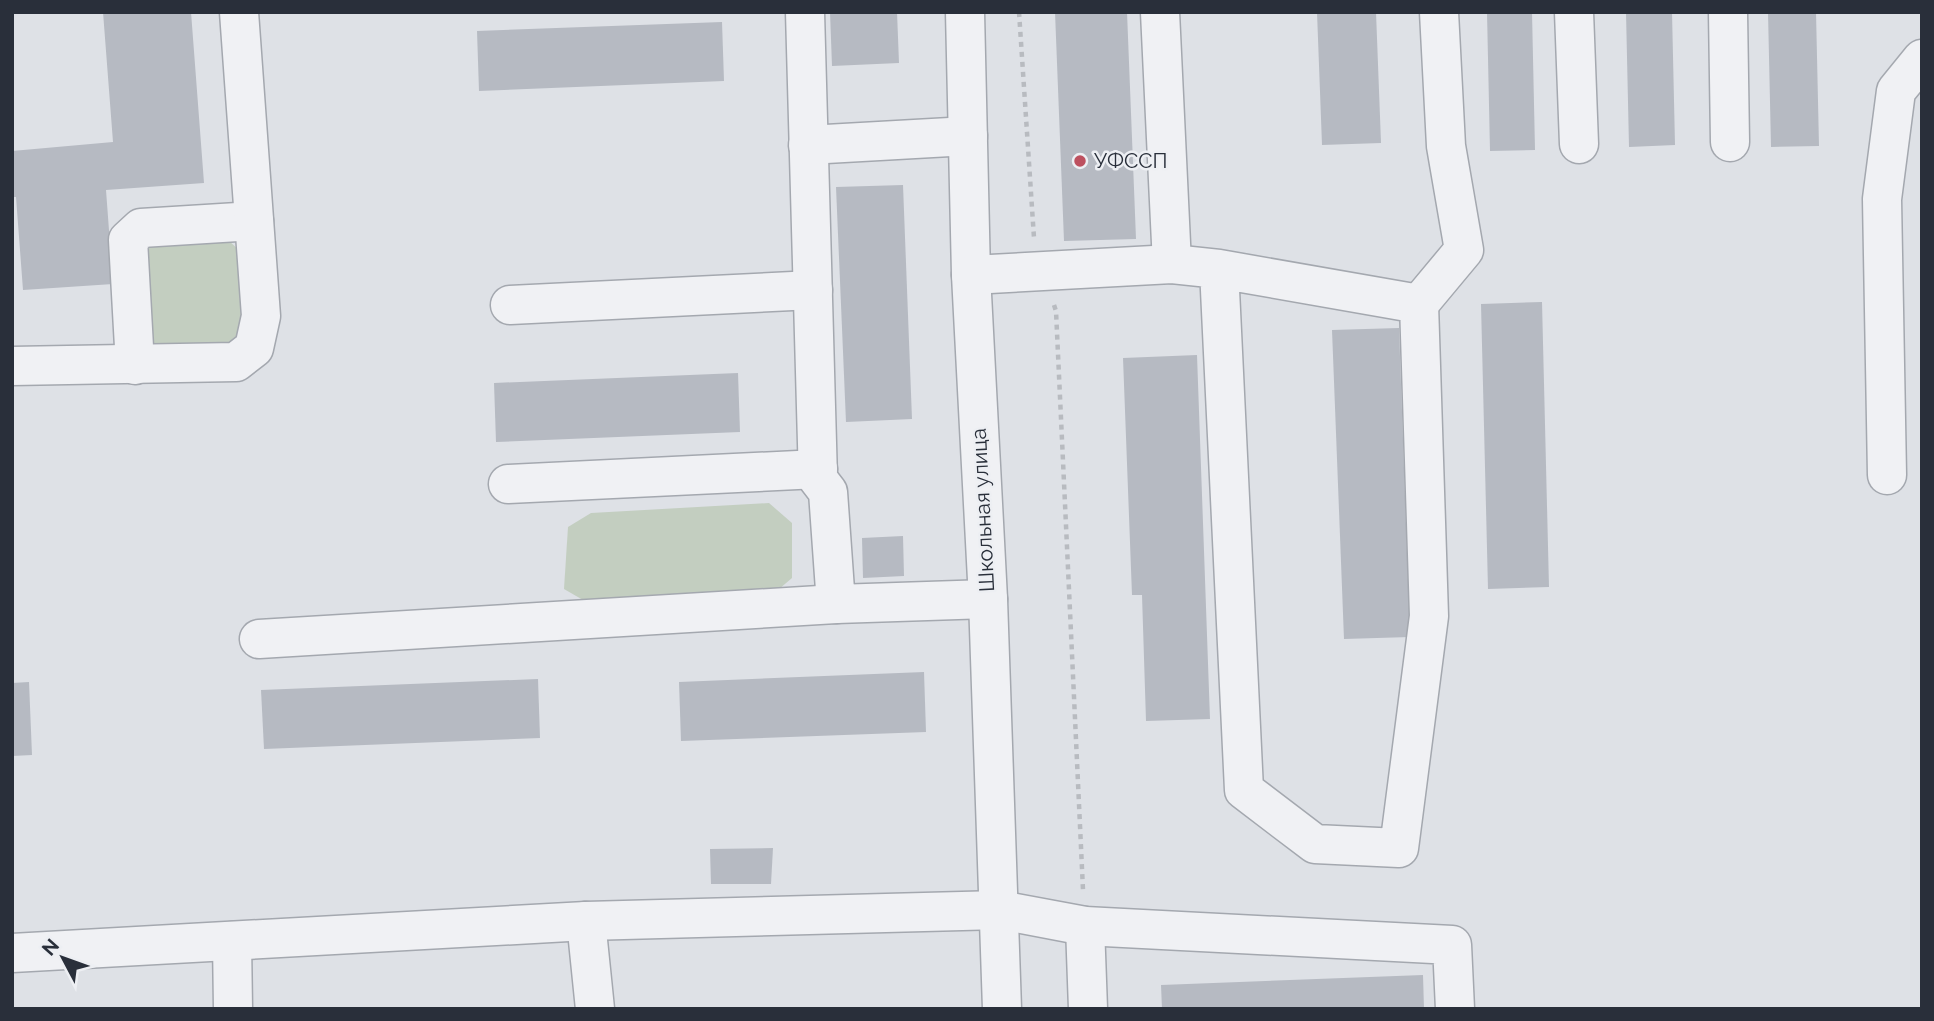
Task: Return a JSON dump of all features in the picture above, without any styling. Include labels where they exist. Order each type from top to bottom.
[{"type":"street","points":[[12,366],[236,362],[254,348],[261,316],[239,12]]},
{"type":"street","points":[[805,12],[817,469],[818,479],[828,492],[836,604]]},
{"type":"street","name":"Школьная улица","points":[[965,12],[971,275],[988,599],[1002,1009]]},
{"type":"street","points":[[1160,12],[1172,264]]},
{"type":"street","points":[[1219,269],[1244,790],[1315,844],[1398,848],[1429,616],[1419,304],[1464,250],[1446,146],[1439,12]]},
{"type":"street","points":[[1574,12],[1579,144]]},
{"type":"street","points":[[1728,12],[1730,142]]},
{"type":"street","points":[[1887,475],[1882,199],[1896,91],[1922,59]]},
{"type":"street","points":[[808,145],[968,136]]},
{"type":"street","points":[[135,365],[128,240],[141,228],[254,220]]},
{"type":"street","points":[[971,275],[1172,264],[1219,269],[1419,304]]},
{"type":"street","points":[[510,305],[813,290]]},
{"type":"street","points":[[508,484],[817,469]]},
{"type":"street","points":[[259,639],[836,604],[988,599]]},
{"type":"street","points":[[12,953],[586,921],[1000,910],[1084,926],[1452,945],[1455,1009]]},
{"type":"street","points":[[586,921],[595,1009]]},
{"type":"street","points":[[1084,926],[1088,1009]]},
{"type":"street","points":[[232,941],[233,1009]]},
{"type":"path","points":[[1019,12],[1037,272],[1056,310],[1084,926]]},
{"type":"green space","points":[[228,240],[241,252],[245,330],[231,342],[175,347],[154,344],[143,331],[143,252],[152,246]]},
{"type":"green space","points":[[769,503],[792,523],[792,578],[772,595],[590,604],[564,589],[568,527],[591,513]]},
{"type":"building","points":[[103,12],[191,12],[204,183],[106,190],[113,284],[23,290],[16,197],[12,197],[12,151],[113,142]]},
{"type":"building","points":[[830,12],[897,12],[899,63],[832,66]]},
{"type":"building","points":[[1055,12],[1127,12],[1136,239],[1064,241]]},
{"type":"building","points":[[1317,12],[1376,12],[1381,143],[1322,145]]},
{"type":"building","points":[[1487,12],[1532,12],[1535,150],[1490,151]]},
{"type":"building","points":[[1626,12],[1672,12],[1675,145],[1629,147]]},
{"type":"building","points":[[1768,12],[1816,12],[1819,146],[1771,147]]},
{"type":"building","points":[[722,22],[724,81],[479,91],[477,31]]},
{"type":"building","points":[[903,185],[912,419],[846,422],[836,187]]},
{"type":"building","points":[[1542,302],[1549,587],[1488,589],[1481,304]]},
{"type":"building","points":[[1399,328],[1410,637],[1344,639],[1332,330]]},
{"type":"building","points":[[1197,355],[1210,719],[1146,721],[1142,595],[1132,595],[1123,358]]},
{"type":"building","points":[[738,373],[740,432],[496,442],[494,383]]},
{"type":"building","points":[[903,536],[904,576],[863,578],[862,538]]},
{"type":"building","points":[[924,672],[926,732],[681,741],[679,682]]},
{"type":"building","points":[[538,679],[540,738],[264,749],[261,690]]},
{"type":"building","points":[[29,682],[32,755],[12,756],[12,683]]},
{"type":"building","points":[[773,848],[771,884],[711,884],[710,849]]},
{"type":"building","points":[[1423,975],[1424,1009],[1162,1009],[1161,985]]},
{"type":"place","name":"УФССП","points":[[1080,161]]}]
